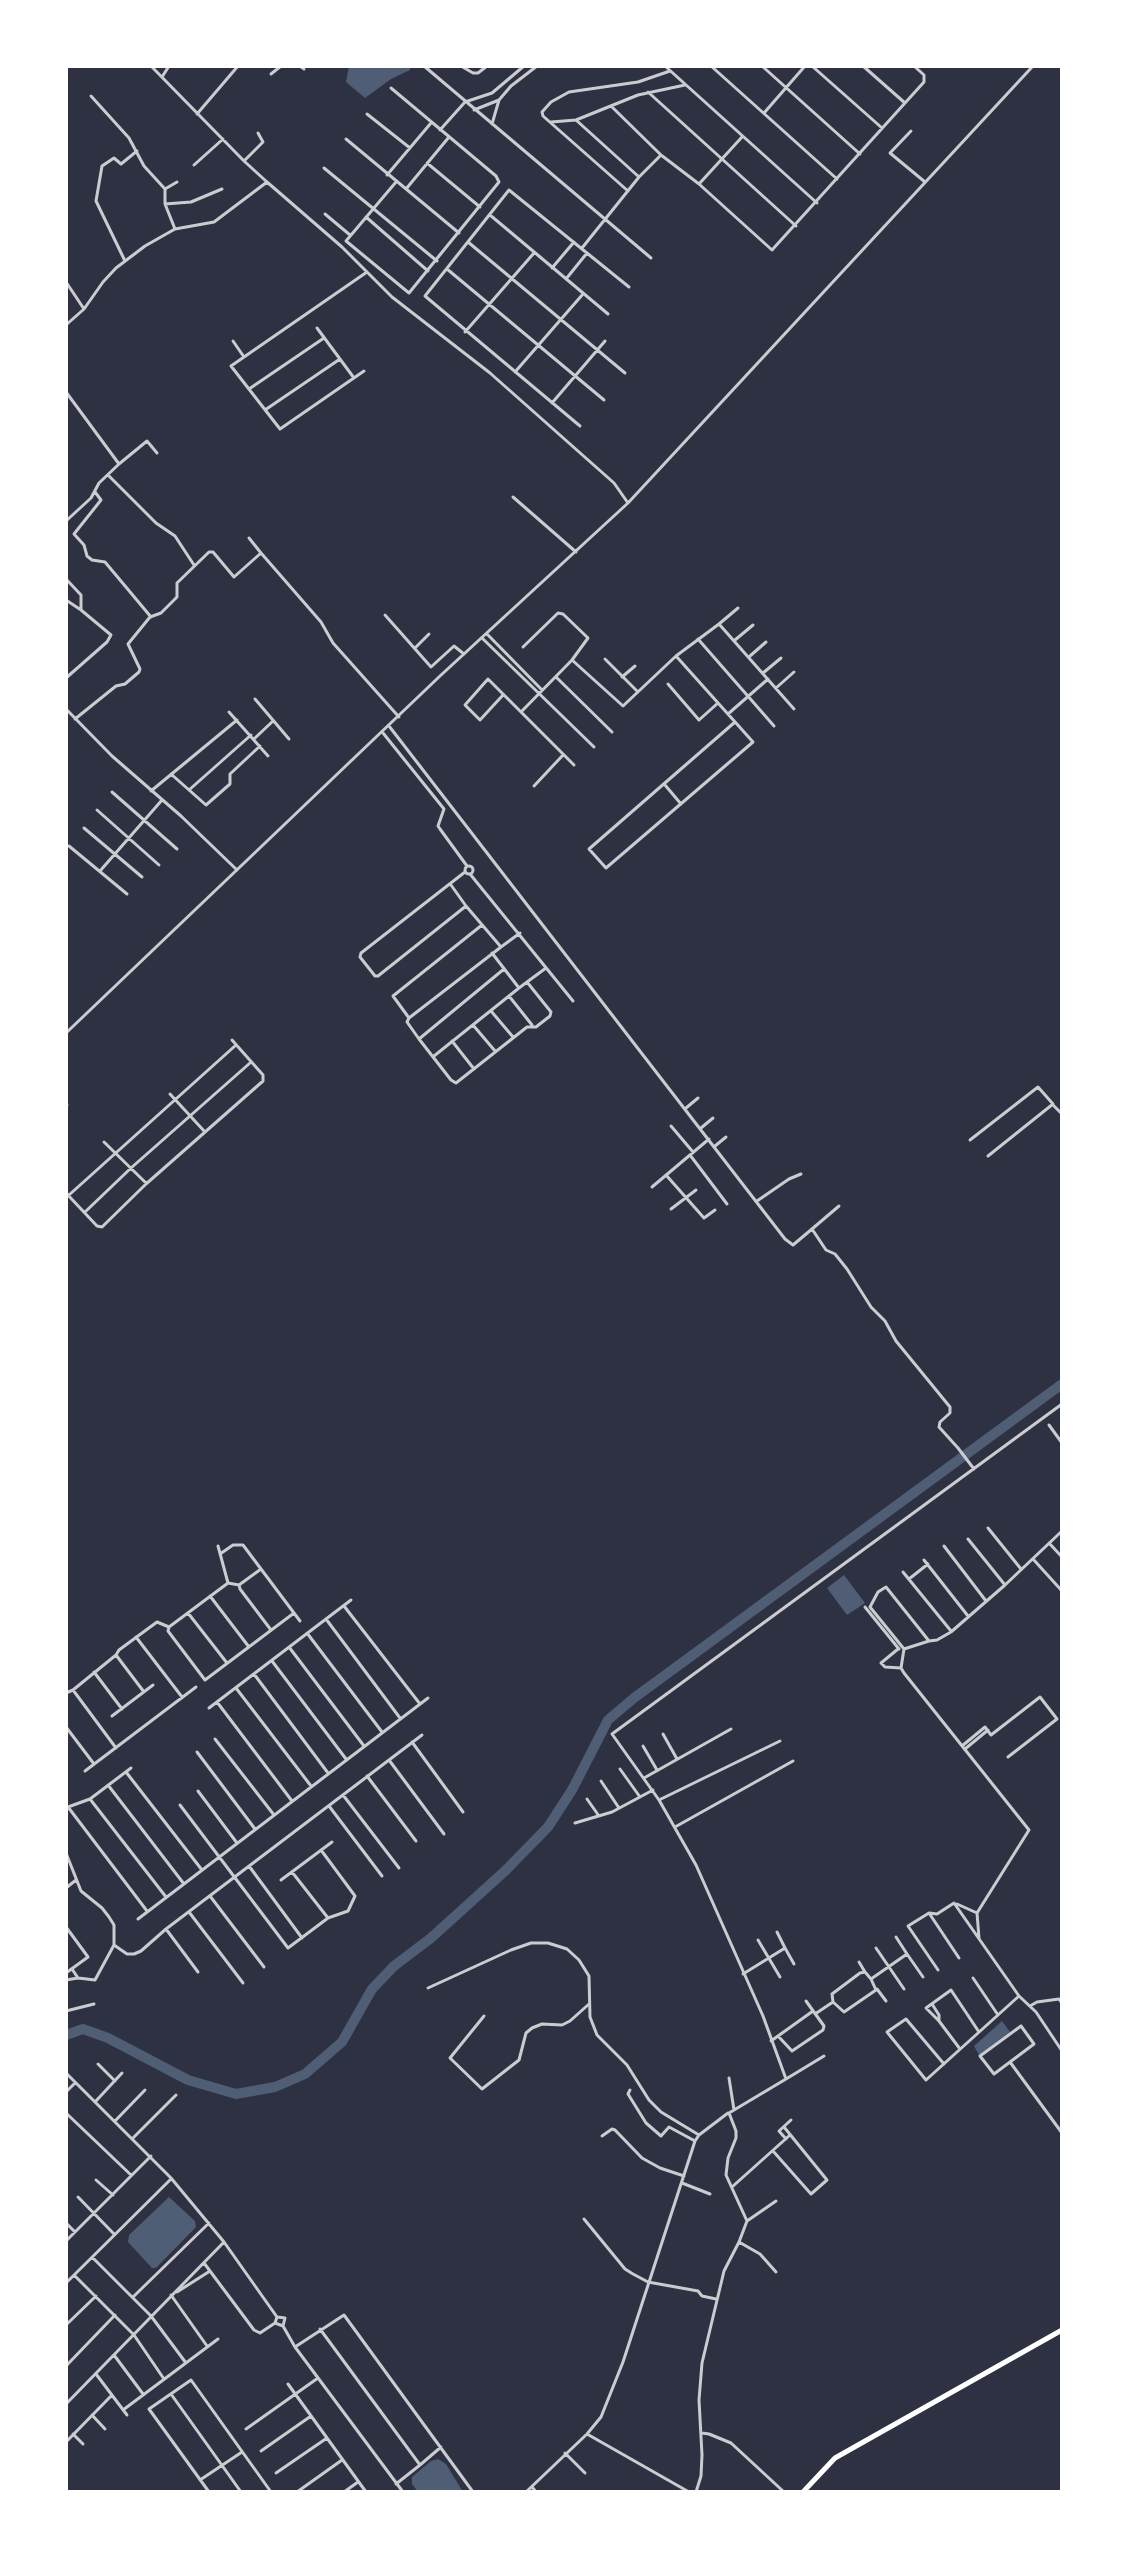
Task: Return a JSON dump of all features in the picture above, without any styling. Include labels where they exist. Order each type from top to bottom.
[{"type":"main road","points":[[803,2492],[835,2458],[1062,2330]]},
{"type":"street","points":[[151,66],[244,161],[342,247],[407,309],[490,373],[614,483],[628,502]]},
{"type":"street","points":[[162,77],[169,66]]},
{"type":"street","points":[[197,114],[238,66]]},
{"type":"street","points":[[271,74],[281,66]]},
{"type":"street","points":[[300,66],[304,69]]},
{"type":"street","points":[[424,66],[651,258]]},
{"type":"street","points":[[461,66],[473,74],[487,66]]},
{"type":"street","points":[[440,130],[465,102],[492,93],[524,66]]},
{"type":"street","points":[[474,110],[499,100],[517,81],[537,66]]},
{"type":"street","points":[[665,66],[817,203]]},
{"type":"street","points":[[711,66],[837,179]]},
{"type":"street","points":[[762,66],[860,154]]},
{"type":"street","points":[[764,113],[805,66]]},
{"type":"street","points":[[812,66],[882,128]]},
{"type":"street","points":[[863,66],[905,103]]},
{"type":"street","points":[[611,106],[661,155],[699,184],[770,249],[776,248],[925,80],[924,75],[914,66]]},
{"type":"street","points":[[66,1033],[464,654],[628,502],[1033,66]]},
{"type":"street","points":[[628,191],[542,115],[544,108],[569,92],[638,82],[670,71]]},
{"type":"street","points":[[550,122],[576,120],[648,92],[685,85]]},
{"type":"street","points":[[391,88],[498,178],[498,184],[411,293],[346,240],[396,182]]},
{"type":"street","points":[[648,92],[796,226]]},
{"type":"street","points":[[91,96],[129,138],[144,166],[165,189],[165,204],[175,229]]},
{"type":"street","points":[[492,124],[499,100]]},
{"type":"street","points":[[368,114],[410,148]]},
{"type":"street","points":[[576,120],[639,177]]},
{"type":"street","points":[[387,176],[431,123]]},
{"type":"street","points":[[911,131],[890,153],[925,182]]},
{"type":"street","points":[[244,161],[263,142],[258,133]]},
{"type":"street","points":[[699,184],[742,136]]},
{"type":"street","points":[[405,189],[448,137]]},
{"type":"street","points":[[194,165],[223,139]]},
{"type":"street","points":[[346,140],[459,233]]},
{"type":"street","points":[[124,261],[96,201],[102,166],[114,158],[121,164],[137,151]]},
{"type":"street","points":[[582,248],[639,177],[661,155]]},
{"type":"street","points":[[427,163],[480,207]]},
{"type":"street","points":[[324,168],[437,261]]},
{"type":"street","points":[[165,189],[177,182]]},
{"type":"street","points":[[66,325],[84,309],[103,282],[124,261],[160,235],[175,229],[214,222],[267,182]]},
{"type":"street","points":[[165,204],[195,201],[222,189]]},
{"type":"street","points":[[580,426],[424,296],[510,190],[629,287]]},
{"type":"street","points":[[325,214],[350,235]]},
{"type":"street","points":[[490,215],[608,314]]},
{"type":"street","points":[[366,217],[428,271]]},
{"type":"street","points":[[468,242],[625,373]]},
{"type":"street","points":[[552,268],[574,242]]},
{"type":"street","points":[[465,332],[534,253]]},
{"type":"street","points":[[566,279],[587,253]]},
{"type":"street","points":[[447,269],[604,400]]},
{"type":"street","points":[[364,370],[280,429],[231,366],[367,272]]},
{"type":"street","points":[[66,282],[84,309]]},
{"type":"street","points":[[515,372],[583,294]]},
{"type":"street","points":[[317,327],[354,378]]},
{"type":"street","points":[[249,389],[324,338]]},
{"type":"street","points":[[233,341],[244,357]]},
{"type":"street","points":[[552,404],[605,341]]},
{"type":"street","points":[[265,410],[340,359]]},
{"type":"street","points":[[66,392],[119,464]]},
{"type":"street","points":[[66,521],[95,492],[99,483],[147,441],[157,453]]},
{"type":"street","points":[[108,476],[156,523],[175,536],[194,565]]},
{"type":"street","points":[[95,492],[101,500],[75,534],[84,544],[87,556],[92,560],[105,561],[152,617]]},
{"type":"street","points":[[513,497],[576,552]]},
{"type":"street","points":[[249,538],[316,617],[333,643],[399,717]]},
{"type":"street","points":[[75,719],[116,686],[125,684],[139,672],[140,669],[128,644],[152,617],[161,613],[178,596],[177,583],[194,565],[211,552],[234,577],[261,553]]},
{"type":"street","points":[[66,579],[81,595],[81,610]]},
{"type":"street","points":[[66,600],[109,632],[111,638],[66,678]]},
{"type":"street","points":[[572,660],[621,706],[676,656],[738,608]]},
{"type":"street","points":[[521,712],[572,660],[588,639],[560,613],[523,647]]},
{"type":"street","points":[[385,615],[431,667],[454,646],[464,654]]},
{"type":"street","points":[[719,624],[794,709]]},
{"type":"street","points":[[735,640],[753,625]]},
{"type":"street","points":[[415,648],[429,634]]},
{"type":"street","points":[[487,634],[543,690]]},
{"type":"street","points":[[482,638],[594,747]]},
{"type":"street","points":[[698,639],[774,726]]},
{"type":"street","points":[[749,657],[766,642]]},
{"type":"street","points":[[676,656],[753,742],[606,868],[589,849],[735,722]]},
{"type":"street","points":[[763,673],[781,658]]},
{"type":"street","points":[[605,659],[638,692]]},
{"type":"street","points":[[622,677],[635,666]]},
{"type":"street","points":[[776,688],[794,672]]},
{"type":"street","points":[[556,677],[612,732]]},
{"type":"street","points":[[503,695],[480,720],[465,705],[488,679],[574,765]]},
{"type":"street","points":[[728,714],[768,679]]},
{"type":"street","points":[[668,684],[699,720],[718,703]]},
{"type":"street","points":[[255,699],[289,739]]},
{"type":"street","points":[[66,709],[112,756],[181,816],[237,870]]},
{"type":"street","points":[[229,712],[268,756]]},
{"type":"street","points":[[152,791],[237,720]]},
{"type":"street","points":[[189,790],[273,721]]},
{"type":"street","points":[[389,726],[791,1245],[839,1206]]},
{"type":"street","points":[[383,733],[444,809],[439,822],[440,829],[467,866],[472,868],[470,874]]},
{"type":"street","points":[[171,774],[208,804],[230,784],[231,772],[260,746]]},
{"type":"street","points":[[534,786],[563,755]]},
{"type":"street","points":[[664,785],[681,804]]},
{"type":"street","points":[[112,792],[177,849]]},
{"type":"street","points":[[100,871],[162,800]]},
{"type":"street","points":[[97,810],[159,865]]},
{"type":"street","points":[[84,828],[142,877]]},
{"type":"street","points":[[69,846],[127,894]]},
{"type":"street","points":[[466,906],[378,976],[375,976],[360,957],[361,953],[451,885],[465,872],[467,866]]},
{"type":"street","points":[[465,872],[470,874],[520,933],[573,1001]]},
{"type":"street","points":[[451,885],[501,947]]},
{"type":"street","points":[[409,1018],[393,996],[482,925]]},
{"type":"street","points":[[520,933],[409,1018],[407,1023],[453,1083],[527,1027],[537,1027],[552,1013],[527,982]]},
{"type":"street","points":[[492,953],[519,988]]},
{"type":"street","points":[[433,1056],[546,968]]},
{"type":"street","points":[[419,1039],[504,969]]},
{"type":"street","points":[[509,996],[533,1026]]},
{"type":"street","points":[[491,1011],[514,1037]]},
{"type":"street","points":[[473,1025],[495,1052]]},
{"type":"street","points":[[232,1040],[264,1079],[146,1184],[102,1227],[97,1226],[67,1194],[236,1046]]},
{"type":"street","points":[[452,1041],[474,1069]]},
{"type":"street","points":[[85,1212],[131,1168],[250,1063]]},
{"type":"street","points":[[970,1140],[1038,1087],[1062,1114]]},
{"type":"street","points":[[170,1094],[205,1131]]},
{"type":"street","points":[[686,1108],[698,1098]]},
{"type":"street","points":[[988,1156],[1053,1104]]},
{"type":"street","points":[[701,1128],[713,1118]]},
{"type":"street","points":[[671,1126],[727,1204]]},
{"type":"street","points":[[715,1146],[726,1137]]},
{"type":"street","points":[[652,1187],[709,1138]]},
{"type":"street","points":[[104,1142],[146,1184]]},
{"type":"street","points":[[757,1201],[778,1189],[789,1179],[801,1174]]},
{"type":"street","points":[[666,1175],[704,1218],[715,1209]]},
{"type":"street","points":[[671,1209],[696,1190]]},
{"type":"street","points":[[812,1229],[826,1250],[835,1254],[847,1269],[871,1307],[887,1324],[896,1341],[950,1407],[950,1413],[940,1422],[939,1427],[974,1469]]},
{"type":"street","points":[[786,2079],[696,1865],[653,1790],[612,1736],[612,1732],[1062,1404]]},
{"type":"street","points":[[1049,1425],[1062,1443]]},
{"type":"street","points":[[988,1528],[1021,1569]]},
{"type":"street","points":[[901,1668],[885,1667],[881,1663],[901,1648],[937,1640],[951,1632],[1062,1531]]},
{"type":"street","points":[[968,1539],[1005,1585]]},
{"type":"street","points":[[1049,1543],[1062,1557]]},
{"type":"street","points":[[220,1554],[233,1545],[243,1545],[300,1621]]},
{"type":"street","points":[[218,1546],[228,1583]]},
{"type":"street","points":[[944,1546],[987,1600]]},
{"type":"street","points":[[1032,1559],[1062,1591]]},
{"type":"street","points":[[924,1560],[968,1616]]},
{"type":"street","points":[[909,1579],[928,1564]]},
{"type":"street","points":[[239,1585],[261,1569]]},
{"type":"street","points":[[903,1572],[951,1632]]},
{"type":"street","points":[[271,1630],[239,1585],[228,1583],[188,1612],[168,1631],[206,1680],[294,1613]]},
{"type":"street","points":[[929,1641],[886,1587],[878,1592],[870,1606],[901,1648],[901,1668],[1029,1830],[977,1913],[979,1938]]},
{"type":"street","points":[[210,1596],[249,1647]]},
{"type":"street","points":[[209,1708],[351,1600]]},
{"type":"street","points":[[344,1606],[420,1704]]},
{"type":"street","points":[[865,1607],[901,1648]]},
{"type":"street","points":[[188,1612],[227,1663]]},
{"type":"street","points":[[326,1619],[400,1718]]},
{"type":"street","points":[[66,1693],[73,1690],[116,1655],[119,1650],[157,1622],[170,1627]]},
{"type":"street","points":[[308,1634],[382,1732]]},
{"type":"street","points":[[136,1637],[182,1697]]},
{"type":"street","points":[[289,1647],[364,1746]]},
{"type":"street","points":[[116,1655],[144,1692]]},
{"type":"street","points":[[272,1661],[346,1759]]},
{"type":"street","points":[[94,1672],[122,1709]]},
{"type":"street","points":[[254,1674],[328,1773]]},
{"type":"street","points":[[112,1716],[153,1685]]},
{"type":"street","points":[[86,1771],[196,1687]]},
{"type":"street","points":[[236,1688],[311,1786]]},
{"type":"street","points":[[73,1690],[116,1748]]},
{"type":"street","points":[[964,1748],[988,1730],[991,1735],[1040,1697],[1057,1719],[1008,1757]]},
{"type":"street","points":[[138,1919],[428,1698]]},
{"type":"street","points":[[218,1702],[291,1801]]},
{"type":"street","points":[[66,1727],[94,1764]]},
{"type":"street","points":[[644,1778],[731,1729]]},
{"type":"street","points":[[663,1734],[677,1759]]},
{"type":"street","points":[[114,1945],[127,1953],[134,1954],[141,1951],[166,1929],[422,1735]]},
{"type":"street","points":[[215,1739],[274,1815]]},
{"type":"street","points":[[659,1800],[780,1741]]},
{"type":"street","points":[[412,1743],[463,1812]]},
{"type":"street","points":[[643,1746],[657,1770]]},
{"type":"street","points":[[197,1752],[255,1829]]},
{"type":"street","points":[[389,1760],[444,1834]]},
{"type":"street","points":[[675,1827],[793,1761]]},
{"type":"street","points":[[131,1768],[90,1799],[67,1807],[147,1911]]},
{"type":"street","points":[[620,1769],[640,1797]]},
{"type":"street","points":[[126,1772],[202,1870]]},
{"type":"street","points":[[367,1776],[416,1841]]},
{"type":"street","points":[[601,1781],[619,1808]]},
{"type":"street","points":[[108,1785],[184,1884]]},
{"type":"street","points":[[575,1823],[619,1808],[653,1790]]},
{"type":"street","points":[[198,1791],[237,1843]]},
{"type":"street","points":[[343,1795],[399,1868]]},
{"type":"street","points":[[90,1799],[166,1897]]},
{"type":"street","points":[[587,1799],[599,1815]]},
{"type":"street","points":[[180,1805],[288,1948],[328,1918],[348,1911],[355,1896],[321,1850]]},
{"type":"street","points":[[329,1806],[382,1876]]},
{"type":"street","points":[[281,1880],[332,1842]]},
{"type":"street","points":[[66,1853],[81,1891],[110,1917],[115,1935],[114,1945],[96,1980],[78,1978],[66,1980]]},
{"type":"street","points":[[249,1866],[302,1938]]},
{"type":"street","points":[[292,1872],[328,1918]]},
{"type":"street","points":[[66,1888],[76,1880]]},
{"type":"street","points":[[210,1896],[264,1967]]},
{"type":"street","points":[[954,1903],[977,1913]]},
{"type":"street","points":[[938,1970],[908,1926],[929,1913],[938,1914],[954,1903]]},
{"type":"street","points":[[954,1903],[1019,1996],[1030,2006],[1062,2051]]},
{"type":"street","points":[[189,1912],[243,1983]]},
{"type":"street","points":[[929,1913],[959,1958]]},
{"type":"street","points":[[66,1927],[88,1957],[66,1973]]},
{"type":"street","points":[[166,1929],[198,1972]]},
{"type":"street","points":[[777,1932],[794,1964]]},
{"type":"street","points":[[896,1937],[923,1977]]},
{"type":"street","points":[[758,1940],[780,1977]]},
{"type":"street","points":[[428,1988],[531,1943],[549,1943],[567,1949],[587,1970],[590,1977],[590,2017],[597,2035],[636,2076],[649,2100],[673,2121],[699,2135]]},
{"type":"street","points":[[743,1974],[785,1948]]},
{"type":"street","points":[[876,1948],[904,1989]]},
{"type":"street","points":[[871,1979],[907,1954]]},
{"type":"street","points":[[859,1962],[886,2001]]},
{"type":"street","points":[[72,1969],[78,1978]]},
{"type":"street","points":[[865,1972],[832,1994],[833,2002],[844,2012],[877,1989]]},
{"type":"street","points":[[972,1978],[998,2015]]},
{"type":"street","points":[[960,2049],[926,2008],[951,1990],[979,2032]]},
{"type":"street","points":[[944,2064],[906,2019],[886,2032],[926,2080],[944,2064],[960,2049],[1019,1996]]},
{"type":"street","points":[[1030,2006],[1037,2002],[1059,2000],[1062,2003]]},
{"type":"street","points":[[778,2036],[792,2052],[823,2030],[824,2026],[806,2001]]},
{"type":"street","points":[[771,2041],[833,2002]]},
{"type":"street","points":[[66,2011],[94,2004]]},
{"type":"street","points":[[484,2016],[450,2058],[482,2089],[519,2061],[526,2033],[531,2028],[542,2024],[562,2025],[589,2004]]},
{"type":"street","points":[[932,2004],[939,2015],[939,2021]]},
{"type":"street","points":[[1021,2026],[1034,2044],[1010,2062],[994,2074],[980,2056],[1021,2026]]},
{"type":"street","points":[[526,2492],[587,2434],[601,2417],[611,2396],[694,2141],[729,2113],[824,2056]]},
{"type":"street","points":[[1010,2062],[1062,2133]]},
{"type":"street","points":[[98,2064],[115,2081]]},
{"type":"street","points":[[66,2073],[171,2178],[224,2242],[277,2317],[285,2318],[283,2326]]},
{"type":"street","points":[[95,2102],[122,2073]]},
{"type":"street","points":[[729,2078],[734,2110]]},
{"type":"street","points":[[66,2092],[75,2083]]},
{"type":"street","points":[[115,2121],[145,2090]]},
{"type":"street","points":[[630,2090],[628,2094],[646,2123],[661,2136],[669,2127],[694,2141]]},
{"type":"street","points":[[133,2138],[176,2095]]},
{"type":"street","points":[[66,2113],[131,2175]]},
{"type":"street","points":[[729,2113],[736,2131],[736,2138],[726,2169],[747,2221]]},
{"type":"street","points":[[786,2139],[779,2131],[791,2120]]},
{"type":"street","points":[[773,2151],[811,2194],[827,2180],[784,2127]]},
{"type":"street","points":[[602,2136],[612,2129],[615,2130],[642,2158],[660,2168],[684,2176]]},
{"type":"street","points":[[732,2187],[790,2135]]},
{"type":"street","points":[[66,2241],[151,2156]]},
{"type":"street","points":[[66,2283],[171,2178]]},
{"type":"street","points":[[96,2180],[113,2195]]},
{"type":"street","points":[[682,2183],[710,2194]]},
{"type":"street","points":[[78,2197],[114,2234]]},
{"type":"street","points":[[696,2492],[700,2476],[702,2433],[699,2400],[702,2363],[716,2299],[724,2271],[747,2221],[776,2201]]},
{"type":"street","points":[[584,2219],[625,2269],[648,2282],[698,2291],[702,2296],[716,2299]]},
{"type":"street","points":[[66,2223],[75,2232]]},
{"type":"street","points":[[133,2297],[209,2223]]},
{"type":"street","points":[[66,2404],[224,2242]]},
{"type":"street","points":[[739,2242],[760,2254],[776,2272]]},
{"type":"street","points":[[92,2257],[151,2316],[186,2363]]},
{"type":"street","points":[[204,2263],[254,2330],[260,2333],[275,2323],[277,2317]]},
{"type":"street","points":[[170,2296],[210,2271]]},
{"type":"street","points":[[74,2275],[134,2336],[164,2379]]},
{"type":"street","points":[[66,2325],[96,2296]]},
{"type":"street","points":[[170,2296],[207,2346]]},
{"type":"street","points":[[66,2366],[115,2315]]},
{"type":"street","points":[[295,2347],[344,2315],[473,2492]]},
{"type":"street","points":[[275,2323],[283,2326],[295,2347],[402,2492]]},
{"type":"street","points":[[321,2329],[420,2465]]},
{"type":"street","points":[[123,2410],[218,2339]]},
{"type":"street","points":[[114,2355],[143,2394]]},
{"type":"street","points":[[96,2374],[127,2415]]},
{"type":"street","points":[[246,2429],[318,2378]]},
{"type":"street","points":[[209,2492],[148,2409],[191,2380],[271,2492]]},
{"type":"street","points":[[288,2384],[366,2492]]},
{"type":"street","points":[[171,2394],[241,2492]]},
{"type":"street","points":[[66,2442],[112,2395]]},
{"type":"street","points":[[92,2415],[105,2429]]},
{"type":"street","points":[[261,2451],[311,2416]]},
{"type":"street","points":[[702,2433],[731,2443],[784,2492]]},
{"type":"street","points":[[73,2434],[83,2444]]},
{"type":"street","points":[[587,2434],[689,2492]]},
{"type":"street","points":[[276,2473],[327,2438]]},
{"type":"street","points":[[396,2484],[441,2447]]},
{"type":"street","points":[[201,2480],[242,2452]]},
{"type":"street","points":[[565,2453],[585,2474]]},
{"type":"street","points":[[297,2492],[343,2460]]},
{"type":"street","points":[[344,2492],[358,2482]]},
{"type":"street","points":[[532,2487],[536,2492]]},
{"type":"water","points":[[349,66],[410,66],[410,70],[391,79],[365,98],[346,82]]},
{"type":"water","points":[[844,1575],[865,1603],[847,1615],[827,1588]]},
{"type":"water","points":[[1002,2021],[1010,2032],[979,2055],[974,2046]]},
{"type":"water","points":[[169,2197],[195,2221],[196,2227],[156,2268],[152,2268],[128,2242],[129,2235]]},
{"type":"water","points":[[438,2459],[446,2464],[463,2492],[418,2492],[412,2484],[412,2477],[431,2461]]},
{"type":"waterway","points":[[66,2035],[83,2029],[108,2038],[188,2080],[236,2094],[275,2087],[305,2074],[342,2042],[372,1989],[394,1966],[431,1938],[505,1871],[548,1827],[572,1790],[608,1720],[634,1698],[1062,1384]]}]
